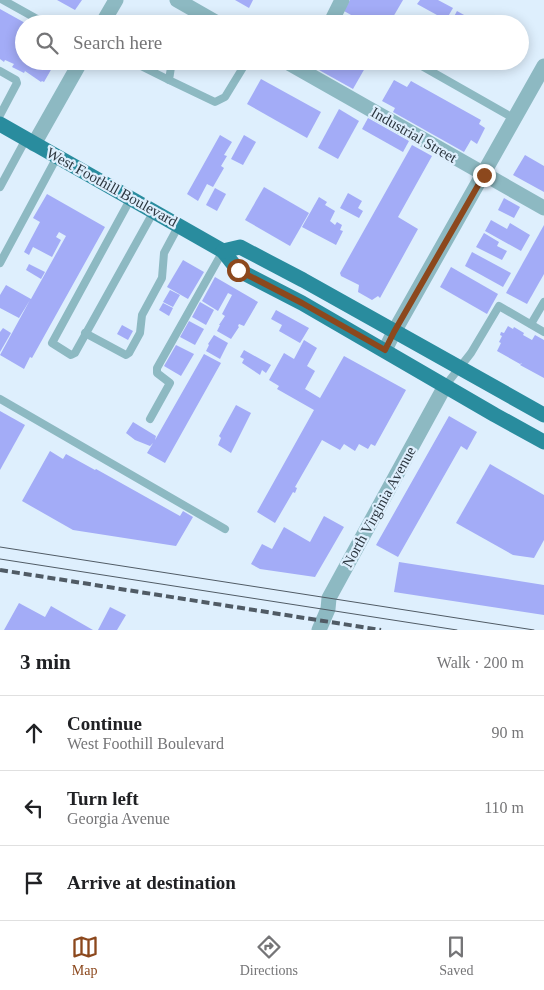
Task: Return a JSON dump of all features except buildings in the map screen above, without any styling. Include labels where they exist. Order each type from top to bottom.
[{"type":"main road","name":"West Foothill Boulevard","points":[[0,124],[223,251],[238,270],[302,303],[544,442]]},
{"type":"main road","points":[[223,251],[240,247],[303,280],[544,415]]},
{"type":"street","points":[[108,15],[116,0]]},
{"type":"street","points":[[177,0],[203,15]]},
{"type":"street","points":[[334,15],[342,0]]},
{"type":"street","points":[[385,350],[544,66]]},
{"type":"street","points":[[30,141],[75,70]]},
{"type":"street","name":"Industrial Street","points":[[312,70],[484,175],[544,208]]},
{"type":"street","name":"North Virginia Avenue","points":[[319,630],[328,609],[329,598],[444,386]]},
{"type":"lane","points":[[3,0],[30,15]]},
{"type":"lane","points":[[149,70],[215,102],[225,97],[242,70]]},
{"type":"lane","points":[[169,80],[171,70]]},
{"type":"lane","points":[[429,70],[515,119]]},
{"type":"lane","points":[[0,71],[16,80],[17,83],[0,115]]},
{"type":"lane","points":[[1,183],[30,141]]},
{"type":"lane","points":[[0,263],[57,157]]},
{"type":"lane","points":[[130,198],[52,343],[55,346],[73,354],[154,211]]},
{"type":"lane","points":[[86,333],[126,355],[129,353],[140,332],[142,316],[162,278],[164,253],[179,225]]},
{"type":"lane","points":[[150,419],[170,384],[157,373],[157,368],[223,251]]},
{"type":"lane","points":[[531,324],[544,302]]},
{"type":"lane","points":[[444,386],[461,368],[499,306],[544,332]]},
{"type":"lane","points":[[0,398],[225,529]]},
{"type":"tram line","points":[[0,547],[534,630]]},
{"type":"tram line","points":[[0,559],[457,630]]},
{"type":"railway","points":[[0,570],[381,630]]},
{"type":"route","points":[[238,270],[302,303],[385,350],[484,175]]}]
